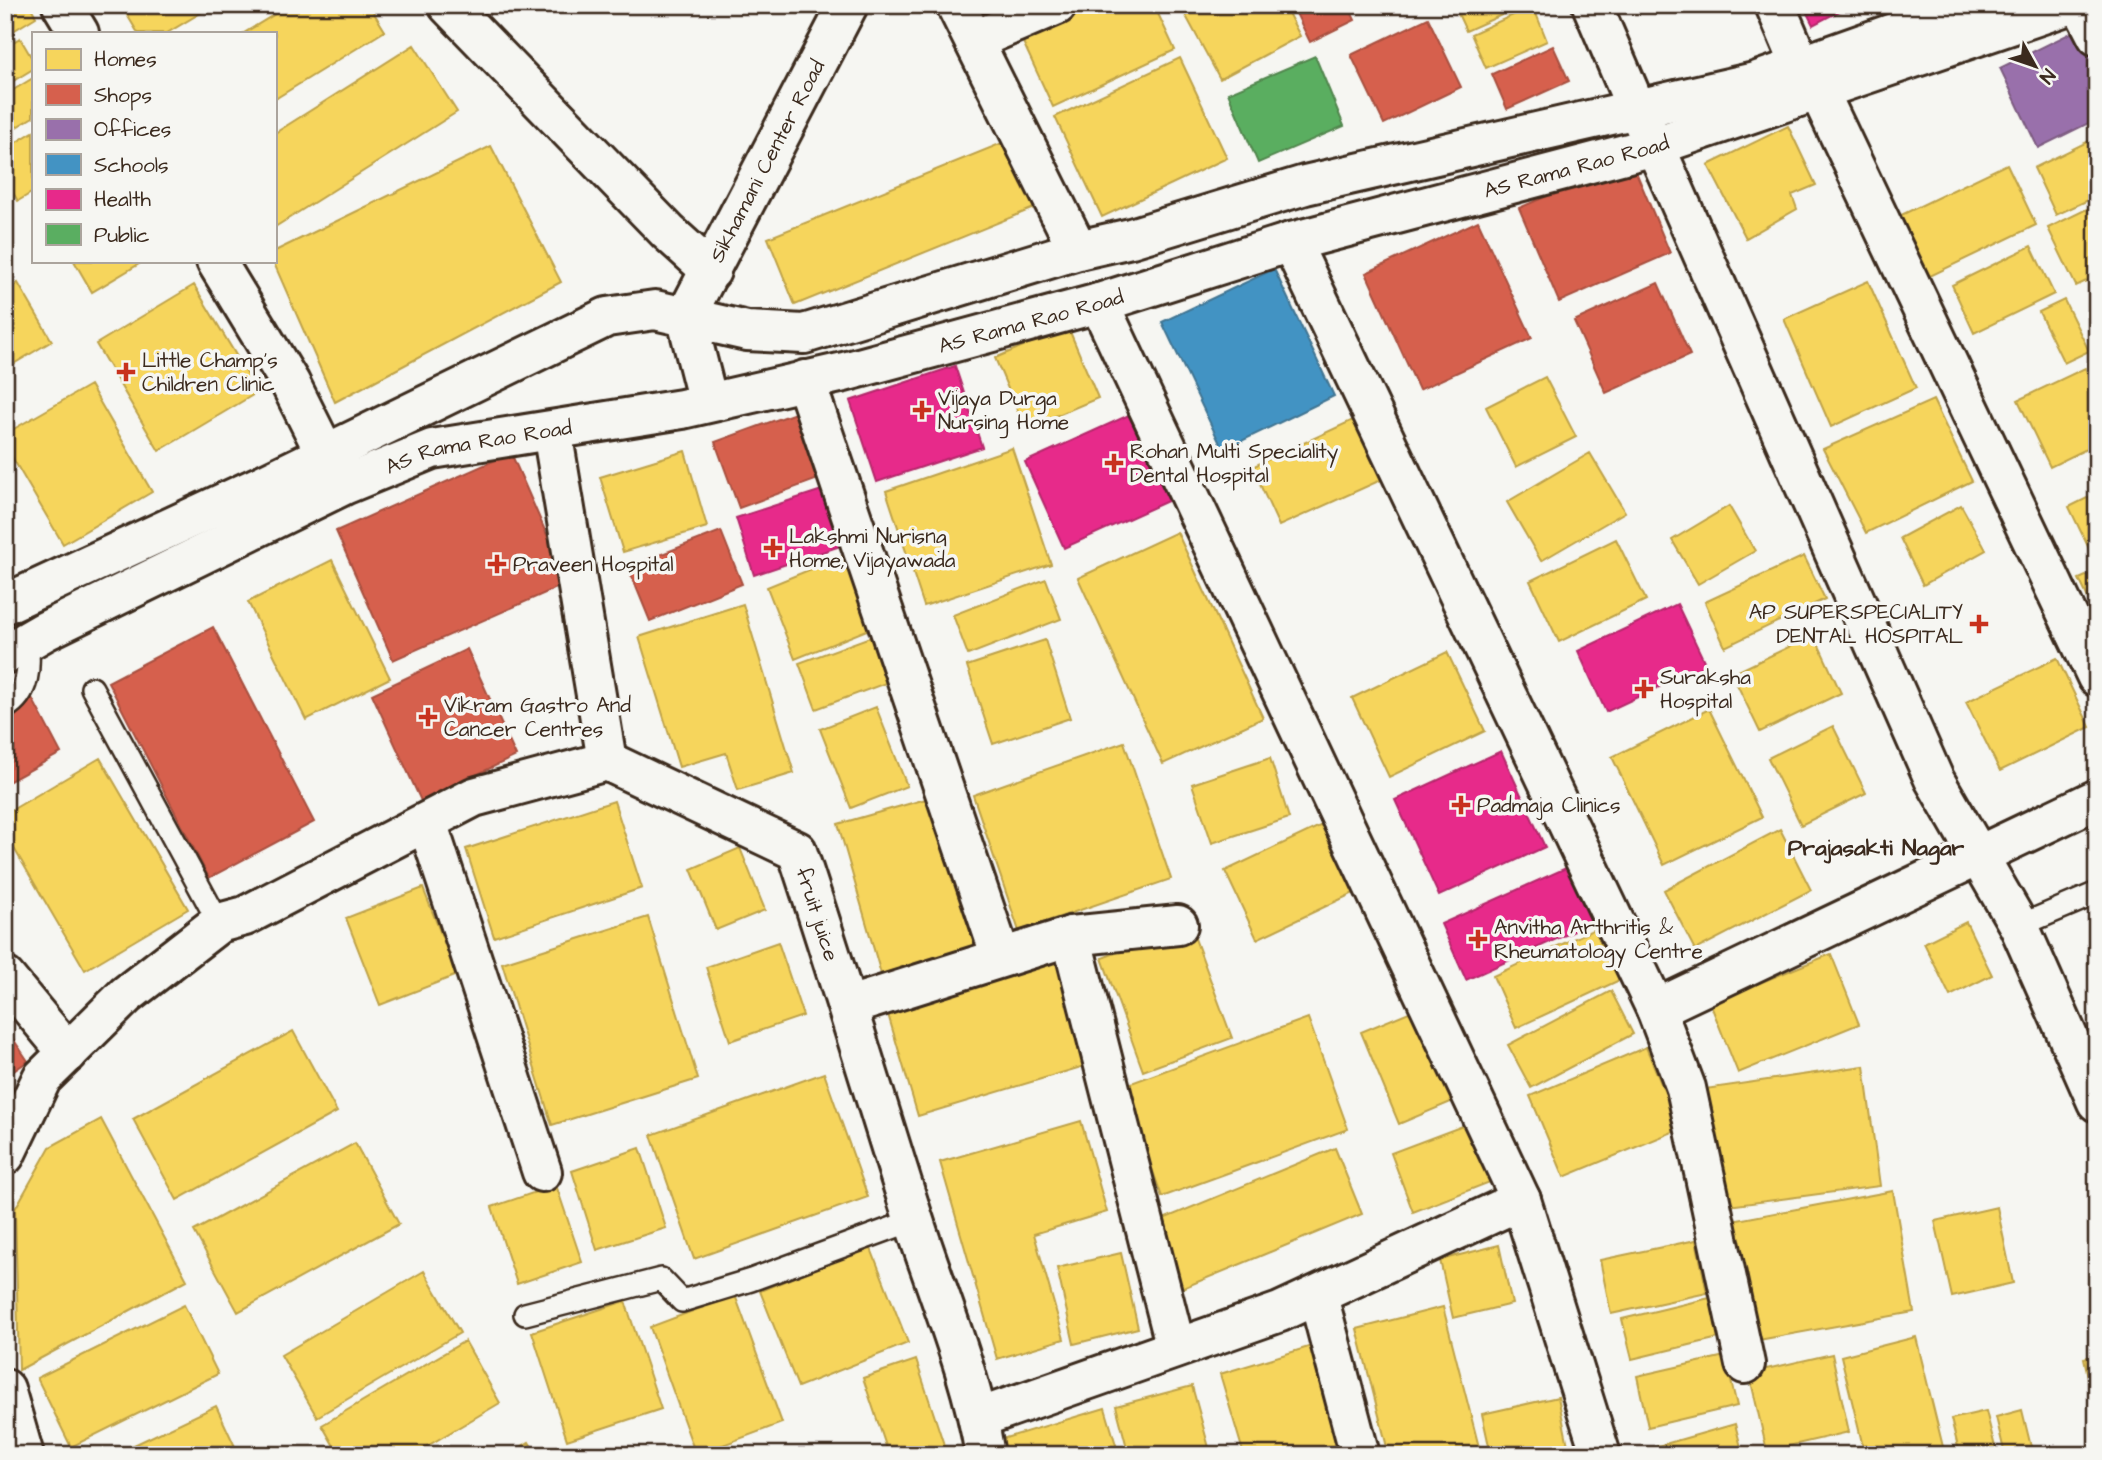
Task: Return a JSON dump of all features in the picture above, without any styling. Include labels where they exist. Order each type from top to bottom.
[{"type":"street","points":[[62,5],[78,32]]},
{"type":"street","points":[[448,5],[668,232],[711,271]]},
{"type":"street","name":"Sikhamani Center Road","points":[[686,316],[848,5]]},
{"type":"street","points":[[956,5],[1078,250]]},
{"type":"street","points":[[975,40],[1057,5]]},
{"type":"street","points":[[1592,5],[1934,779],[2019,926],[2097,1102]]},
{"type":"street","points":[[1775,5],[2097,677]]},
{"type":"street","name":"AS Rama Rao Road","points":[[16,647],[344,485],[432,449],[552,431],[708,402],[806,380],[1099,303],[1291,242],[1655,146],[1972,5]]},
{"type":"street","name":"AS Rama Rao Road","points":[[9,594],[260,486],[607,317],[655,310],[747,331],[804,334],[1305,184],[1755,82],[1810,79],[2069,5]]},
{"type":"street","points":[[2081,5],[2097,36]]},
{"type":"street","points":[[1291,242],[1656,1009],[1686,1088],[1745,1364]]},
{"type":"street","points":[[217,262],[290,383],[325,453]]},
{"type":"street","points":[[1099,303],[1521,1200],[1601,1455]]},
{"type":"street","points":[[686,316],[708,402]]},
{"type":"street","points":[[806,380],[1001,957]]},
{"type":"street","points":[[5,1155],[42,1078],[126,995],[219,923],[245,916],[474,797],[607,761],[552,431]]},
{"type":"street","name":"fruit juice","points":[[607,761],[797,851],[849,1006],[982,1436]]},
{"type":"street","points":[[1656,1009],[2097,799]]},
{"type":"street","points":[[427,822],[542,1172]]},
{"type":"street","points":[[849,1006],[1071,936],[1178,925]]},
{"type":"street","points":[[1071,936],[1176,1348]]},
{"type":"street","points":[[5,977],[68,1053]]},
{"type":"street","points":[[982,1436],[1176,1348],[1318,1296],[1521,1200]]},
{"type":"street","points":[[1318,1296],[1360,1455]]},
{"type":"street","points":[[5,1389],[24,1455]]},
{"type":"lane","points":[[5,708],[12,704],[25,684],[30,667],[16,647]]},
{"type":"lane","points":[[92,688],[219,923]]},
{"type":"lane","points":[[2019,926],[2094,900]]},
{"type":"lane","points":[[525,1314],[661,1279],[682,1301],[751,1280],[914,1220]]},
{"type":"building: Homes","points":[[5,5],[30,5],[36,17],[5,36]]},
{"type":"building: Homes","points":[[121,5],[205,5],[207,9],[169,32],[137,32]]},
{"type":"building: Homes","points":[[290,5],[369,5],[385,31],[276,98],[276,32],[246,32]]},
{"type":"building: Homes","points":[[1095,5],[1154,5],[1175,50],[1053,107],[1022,40]]},
{"type":"building: Homes","points":[[1180,5],[1284,5],[1300,36],[1220,79]]},
{"type":"building: Homes","points":[[1454,5],[1524,5],[1466,31]]},
{"type":"building: Homes","points":[[1533,6],[1547,41],[1486,68],[1471,34]]},
{"type":"building: Homes","points":[[20,38],[32,58],[32,70],[5,86],[5,47]]},
{"type":"building: Homes","points":[[414,45],[457,112],[276,226],[276,132]]},
{"type":"building: Homes","points":[[1180,58],[1227,158],[1102,217],[1055,117]]},
{"type":"building: Homes","points":[[32,79],[32,118],[5,134],[5,95]]},
{"type":"building: Homes","points":[[1788,126],[1816,185],[1792,195],[1797,209],[1746,238],[1708,165]]},
{"type":"building: Homes","points":[[32,133],[32,193],[18,201],[5,180],[5,149]]},
{"type":"building: Homes","points":[[2097,137],[2097,196],[2056,215],[2034,168]]},
{"type":"building: Homes","points":[[1007,141],[1034,208],[795,305],[768,238]]},
{"type":"building: Homes","points":[[491,146],[561,282],[335,402],[273,262],[276,262],[276,251]]},
{"type":"building: Homes","points":[[2007,164],[2036,225],[1924,279],[1895,218]]},
{"type":"building: Homes","points":[[2097,204],[2097,276],[2076,286],[2048,228]]},
{"type":"building: Homes","points":[[2031,246],[2054,294],[1974,333],[1952,285]]},
{"type":"building: Homes","points":[[75,262],[142,262],[92,292]]},
{"type":"building: Homes","points":[[1868,281],[1916,388],[1831,427],[1784,319]]},
{"type":"building: Homes","points":[[18,283],[52,341],[5,369],[5,291]]},
{"type":"building: Homes","points":[[194,285],[258,392],[159,451],[96,344]]},
{"type":"building: Homes","points":[[2064,300],[2089,351],[2064,363],[2039,312]]},
{"type":"building: Homes","points":[[1068,327],[1098,398],[1025,429],[995,358]]},
{"type":"building: Homes","points":[[2085,368],[2097,391],[2097,444],[2050,467],[2018,400]]},
{"type":"building: Homes","points":[[1545,377],[1576,437],[1516,467],[1486,407]]},
{"type":"building: Homes","points":[[90,385],[152,492],[63,544],[5,445],[5,434]]},
{"type":"building: Homes","points":[[1933,400],[1972,481],[1866,533],[1823,449]]},
{"type":"building: Homes","points":[[1353,420],[1381,480],[1279,526],[1252,467]]},
{"type":"building: Homes","points":[[1012,448],[1051,564],[924,606],[886,491]]},
{"type":"building: Homes","points":[[685,451],[707,527],[623,552],[600,477]]},
{"type":"building: Homes","points":[[1590,453],[1625,512],[1541,561],[1507,502]]},
{"type":"building: Homes","points":[[2097,493],[2097,561],[2095,561],[2069,507]]},
{"type":"building: Homes","points":[[1961,505],[1986,550],[1923,585],[1900,538]]},
{"type":"building: Homes","points":[[1729,506],[1755,551],[1698,584],[1672,540]]},
{"type":"building: Homes","points":[[1177,532],[1263,718],[1163,764],[1078,578]]},
{"type":"building: Homes","points":[[1616,539],[1646,600],[1559,642],[1530,581]]},
{"type":"building: Homes","points":[[843,556],[872,628],[795,659],[767,587]]},
{"type":"building: Homes","points":[[1804,556],[1825,599],[1725,647],[1705,602]]},
{"type":"building: Homes","points":[[332,560],[390,678],[306,720],[248,602]]},
{"type":"building: Homes","points":[[2097,571],[2097,612],[2095,613],[2079,579]]},
{"type":"building: Homes","points":[[1046,579],[1061,619],[968,655],[953,615]]},
{"type":"building: Homes","points":[[743,604],[794,773],[738,790],[726,753],[679,767],[639,637]]},
{"type":"building: Homes","points":[[1814,635],[1841,693],[1760,732],[1732,674]]},
{"type":"building: Homes","points":[[870,637],[886,683],[816,709],[799,663]]},
{"type":"building: Homes","points":[[1045,640],[1070,718],[993,744],[967,666]]},
{"type":"building: Homes","points":[[1447,652],[1485,731],[1389,777],[1352,698]]},
{"type":"building: Homes","points":[[2057,658],[2090,727],[2000,771],[1966,702]]},
{"type":"building: Homes","points":[[876,707],[907,786],[851,808],[820,729]]},
{"type":"building: Homes","points":[[1709,709],[1762,817],[1664,865],[1612,757]]},
{"type":"building: Homes","points":[[1833,726],[1866,793],[1801,825],[1768,758]]},
{"type":"building: Homes","points":[[1124,742],[1171,879],[1019,931],[973,795]]},
{"type":"building: Homes","points":[[100,758],[188,909],[85,970],[5,833],[5,814]]},
{"type":"building: Homes","points":[[1270,758],[1289,818],[1212,843],[1192,784]]},
{"type":"building: Homes","points":[[940,795],[983,944],[881,974],[838,824]]},
{"type":"building: Homes","points":[[614,801],[642,888],[494,937],[466,849]]},
{"type":"building: Homes","points":[[1326,823],[1358,891],[1257,939],[1225,871]]},
{"type":"building: Homes","points":[[1780,829],[1811,890],[1695,950],[1664,890]]},
{"type":"building: Homes","points":[[740,848],[765,910],[716,930],[691,869]]},
{"type":"building: Homes","points":[[423,888],[457,975],[380,1005],[346,918]]},
{"type":"building: Homes","points":[[648,917],[698,1079],[552,1125],[502,963]]},
{"type":"building: Homes","points":[[1966,922],[1992,975],[1950,996],[1924,943]]},
{"type":"building: Homes","points":[[1190,925],[1232,1038],[1143,1071],[1102,958]]},
{"type":"building: Homes","points":[[1601,926],[1624,978],[1516,1028],[1493,976]]},
{"type":"building: Homes","points":[[778,942],[803,1016],[730,1041],[706,967]]},
{"type":"building: Homes","points":[[1058,952],[1091,1064],[918,1116],[885,1004]]},
{"type":"building: Homes","points":[[1831,954],[1859,1024],[1738,1073],[1710,1003]]},
{"type":"building: Homes","points":[[1611,991],[1633,1034],[1531,1088],[1508,1045]]},
{"type":"building: Homes","points":[[1421,1007],[1458,1099],[1399,1124],[1361,1032]]},
{"type":"building: Homes","points":[[1308,1018],[1348,1129],[1162,1197],[1123,1086]]},
{"type":"building: Homes","points":[[293,1031],[337,1112],[177,1200],[133,1119]]},
{"type":"building: Homes","points":[[1646,1047],[1680,1129],[1564,1177],[1530,1096]]},
{"type":"building: Homes","points":[[1864,1066],[1880,1186],[1721,1207],[1705,1089]]},
{"type":"building: Homes","points":[[824,1073],[868,1197],[694,1259],[651,1135]]},
{"type":"building: Homes","points":[[101,1119],[187,1280],[19,1370],[15,1209],[50,1147]]},
{"type":"building: Homes","points":[[1081,1121],[1107,1212],[1034,1234],[1064,1339],[997,1359],[940,1162]]},
{"type":"building: Homes","points":[[1468,1124],[1490,1182],[1413,1212],[1391,1153]]},
{"type":"building: Homes","points":[[355,1143],[399,1224],[238,1312],[194,1231]]},
{"type":"building: Homes","points":[[640,1148],[666,1228],[597,1250],[572,1171]]},
{"type":"building: Homes","points":[[1335,1148],[1362,1214],[1183,1288],[1156,1222]]},
{"type":"building: Homes","points":[[556,1185],[582,1262],[517,1284],[492,1207]]},
{"type":"building: Homes","points":[[1893,1191],[1914,1312],[1753,1341],[1732,1221]]},
{"type":"building: Homes","points":[[1997,1207],[2013,1283],[1952,1297],[1935,1221]]},
{"type":"building: Homes","points":[[1696,1240],[1707,1293],[1611,1314],[1600,1260]]},
{"type":"building: Homes","points":[[1499,1245],[1512,1304],[1453,1318],[1440,1260]]},
{"type":"building: Homes","points":[[870,1246],[908,1343],[798,1387],[760,1291]]},
{"type":"building: Homes","points":[[1121,1253],[1138,1328],[1074,1344],[1057,1268]]},
{"type":"building: Homes","points":[[424,1271],[460,1333],[317,1417],[281,1355]]},
{"type":"building: Homes","points":[[735,1295],[782,1423],[696,1455],[650,1327]]},
{"type":"building: Homes","points":[[1718,1296],[1727,1336],[1632,1359],[1622,1319]]},
{"type":"building: Homes","points":[[625,1301],[661,1409],[567,1440],[532,1332]]},
{"type":"building: Homes","points":[[184,1305],[218,1374],[71,1447],[37,1378]]},
{"type":"building: Homes","points":[[1443,1307],[1481,1455],[1389,1455],[1357,1329]]},
{"type":"building: Homes","points":[[1916,1337],[1945,1455],[1865,1455],[1841,1356]]},
{"type":"building: Homes","points":[[465,1341],[500,1403],[412,1455],[339,1455],[322,1425]]},
{"type":"building: Homes","points":[[1315,1345],[1348,1455],[1244,1455],[1220,1374]]},
{"type":"building: Homes","points":[[1832,1354],[1849,1432],[1767,1451],[1749,1373]]},
{"type":"building: Homes","points":[[2097,1355],[2097,1419],[2084,1358]]},
{"type":"building: Homes","points":[[1725,1356],[1737,1406],[1648,1427],[1637,1376]]},
{"type":"building: Homes","points":[[916,1360],[947,1454],[944,1455],[889,1455],[863,1378]]},
{"type":"building: Homes","points":[[1192,1386],[1211,1455],[1129,1455],[1116,1406]]},
{"type":"building: Homes","points":[[1558,1397],[1570,1455],[1491,1455],[1482,1414]]},
{"type":"building: Homes","points":[[216,1406],[239,1455],[113,1455]]},
{"type":"building: Homes","points":[[1105,1408],[1119,1455],[1007,1455],[1002,1439]]},
{"type":"building: Homes","points":[[2022,1410],[2033,1455],[2005,1455],[1996,1417]]},
{"type":"building: Homes","points":[[1986,1411],[1997,1455],[1960,1455],[1951,1419]]},
{"type":"building: Homes","points":[[1735,1424],[1743,1455],[1660,1455],[1658,1446]]},
{"type":"building: Homes","points":[[529,1442],[537,1455],[508,1455]]},
{"type":"building: Shops","points":[[1292,5],[1348,5],[1355,20],[1310,42]]},
{"type":"building: Shops","points":[[1428,18],[1461,87],[1384,124],[1351,55]]},
{"type":"building: Shops","points":[[1553,46],[1569,81],[1507,109],[1492,74]]},
{"type":"building: Shops","points":[[1631,160],[1670,253],[1559,302],[1519,208]]},
{"type":"building: Shops","points":[[1478,221],[1532,338],[1419,390],[1366,273]]},
{"type":"building: Shops","points":[[1658,283],[1690,355],[1606,393],[1574,321]]},
{"type":"building: Shops","points":[[798,412],[821,478],[739,508],[715,442]]},
{"type":"building: Shops","points":[[511,453],[568,583],[393,660],[336,531]]},
{"type":"building: Shops","points":[[721,531],[742,584],[650,621],[628,567]]},
{"type":"building: Shops","points":[[213,627],[314,822],[209,878],[108,682]]},
{"type":"building: Shops","points":[[467,649],[516,756],[421,801],[372,694]]},
{"type":"building: Shops","points":[[32,698],[61,753],[8,782],[5,775],[5,712]]},
{"type":"building: Shops","points":[[5,1027],[28,1061],[5,1077]]},
{"type":"building: Offices","points":[[2081,28],[2097,61],[2097,119],[2038,148],[2000,68]]},
{"type":"building: Schools","points":[[1274,269],[1334,396],[1223,450],[1162,322]]},
{"type":"building: Health","points":[[1803,5],[1851,5],[1813,25]]},
{"type":"building: Health","points":[[955,366],[982,447],[877,482],[850,401]]},
{"type":"building: Health","points":[[1131,414],[1170,500],[1064,548],[1025,462]]},
{"type":"building: Health","points":[[825,489],[843,545],[754,575],[736,518]]},
{"type":"building: Health","points":[[1677,604],[1706,665],[1606,712],[1578,651]]},
{"type":"building: Health","points":[[1501,751],[1545,847],[1439,896],[1395,800]]},
{"type":"building: Health","points":[[1577,863],[1601,919],[1466,980],[1441,924]]},
{"type":"building: Public","points":[[1315,56],[1344,126],[1258,163],[1228,93]]},
{"type":"place","name":"Little Champ's Children Clinic","points":[[126,372]]},
{"type":"place","name":"Vijaya Durga Nursing Home","points":[[922,410]]},
{"type":"place","name":"Rohan Multi Speciality Dental Hospital","points":[[1114,463]]},
{"type":"place","name":"Lakshmi Nurisng Home, Vijayawada","points":[[773,548]]},
{"type":"place","name":"Praveen Hospital","points":[[497,564]]},
{"type":"place","name":"AP SUPERSPECIALITY DENTAL HOSPITAL","points":[[1979,624]]},
{"type":"place","name":"Suraksha Hospital","points":[[1644,689]]},
{"type":"place","name":"Vikram Gastro And Cancer Centres","points":[[428,717]]},
{"type":"place","name":"Padmaja Clinics","points":[[1461,805]]},
{"type":"place","name":"Anvitha Arthritis & Rheumatology Centre","points":[[1478,939]]},
{"type":"district","name":"Prajasakti Nagar","points":[[1876,847]]}]
